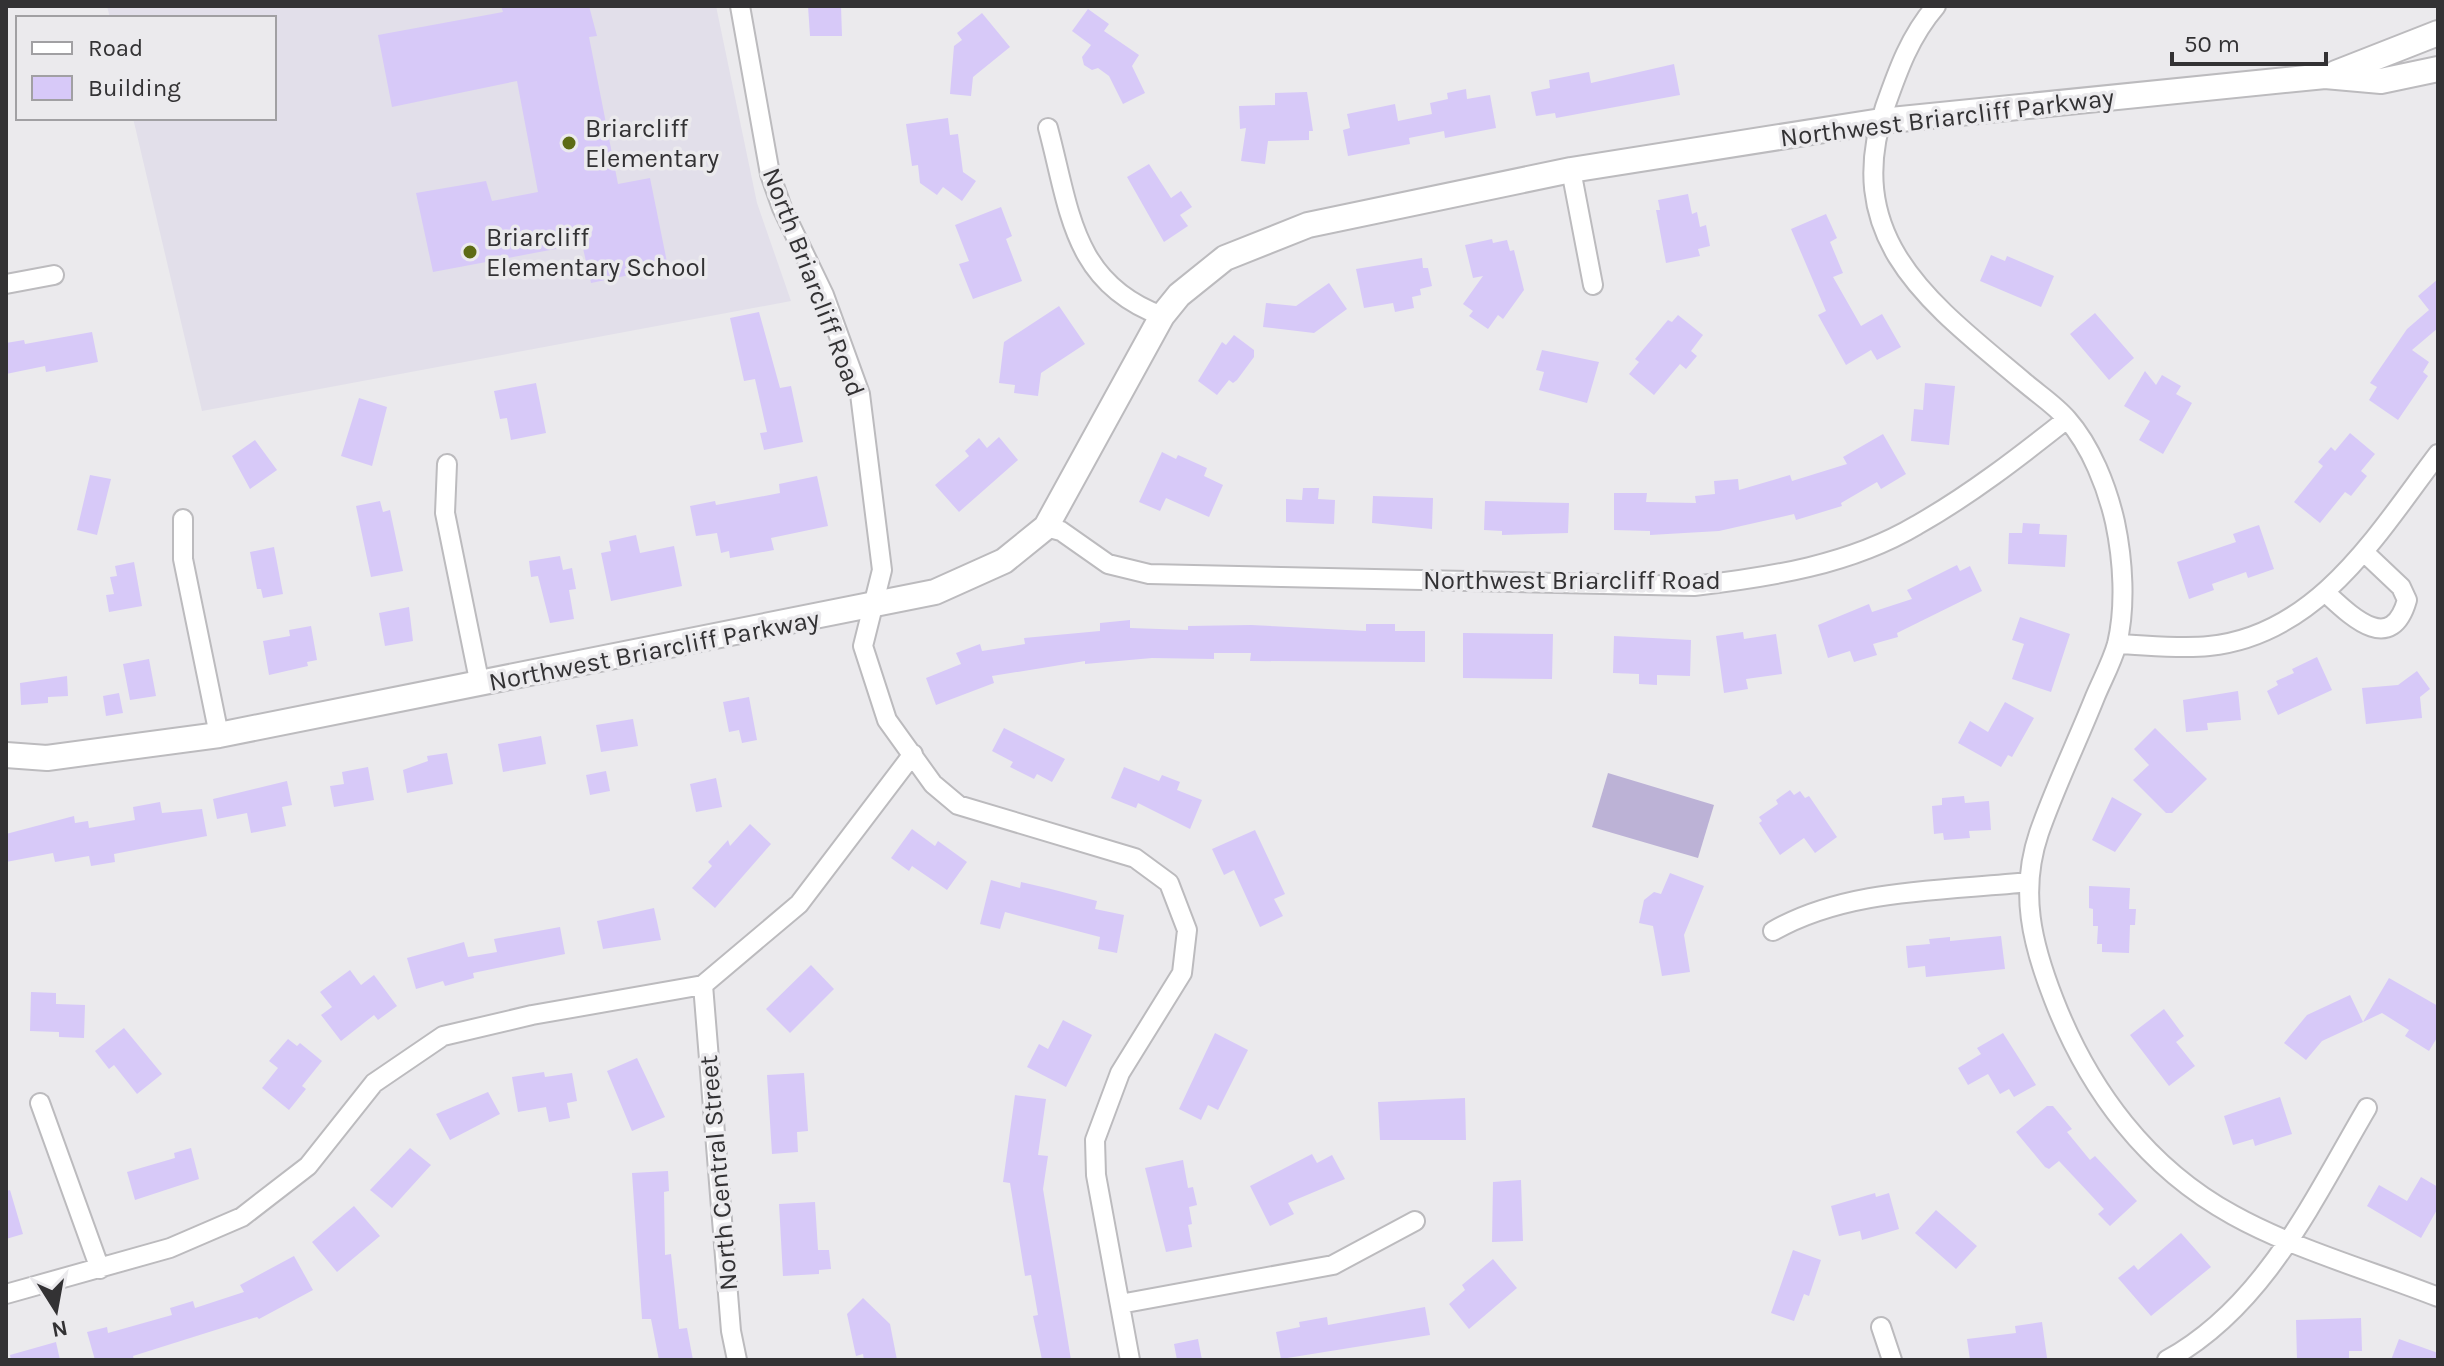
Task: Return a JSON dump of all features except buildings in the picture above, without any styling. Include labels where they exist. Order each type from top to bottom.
[{"type":"main road","name":"Northwest Briarcliff Parkway","points":[[2325,76],[2438,33]]},
{"type":"main road","name":"Northwest Briarcliff Parkway","points":[[6,755],[47,758],[219,735],[935,592],[1004,561],[1046,527],[1162,316],[1179,295],[1225,258],[1308,225],[1571,170],[1881,121],[2325,76],[2381,81],[2438,69]]},
{"type":"street","name":"North Briarcliff Road","points":[[740,6],[770,174],[782,208],[824,295],[860,394],[882,570],[863,646],[887,720],[933,784],[958,805],[1135,858],[1169,883],[1187,930],[1182,973],[1120,1073],[1095,1140],[1096,1175],[1130,1360]]},
{"type":"street","points":[[1936,6],[1914,32],[1881,121],[1874,146],[1876,209],[1896,258],[1934,305],[2067,419],[2090,454],[2115,523],[2123,594],[2117,644],[2039,833],[2029,882],[2031,933],[2068,1037],[2111,1108],[2157,1159],[2200,1194],[2235,1217],[2438,1297]]},
{"type":"street","points":[[1048,128],[1082,251],[1119,294],[1162,316]]},
{"type":"street","points":[[1571,170],[1593,285]]},
{"type":"street","points":[[6,284],[54,275]]},
{"type":"street","name":"Northwest Briarcliff Road","points":[[1046,527],[1061,531],[1108,564],[1149,574],[1694,586],[1770,577],[1815,566],[1915,527],[1986,480],[2067,419]]},
{"type":"street","points":[[2117,644],[2210,646],[2252,635],[2289,619],[2326,593],[2364,552],[2438,454]]},
{"type":"street","points":[[447,464],[445,513],[480,685]]},
{"type":"street","points":[[183,519],[183,559],[219,735]]},
{"type":"street","points":[[2326,593],[2372,628],[2384,629],[2396,622],[2407,600],[2401,587],[2364,552]]},
{"type":"street","points":[[6,1294],[170,1248],[242,1217],[308,1166],[374,1083],[443,1036],[532,1015],[703,985],[799,904],[913,754]]},
{"type":"street","points":[[1773,931],[1803,914],[1838,902],[2029,882]]},
{"type":"street","name":"North Central Street","points":[[703,985],[731,1331],[737,1360]]},
{"type":"street","points":[[40,1103],[100,1269]]},
{"type":"street","points":[[2167,1360],[2232,1312],[2289,1240],[2367,1108]]},
{"type":"street","points":[[1120,1304],[1333,1265],[1415,1221]]},
{"type":"street","points":[[1881,1327],[1892,1360]]},
{"type":"shaded area","name":"Briarcliff Elementary School","points":[[107,6],[716,6],[757,203],[791,301],[202,411],[133,120],[276,120],[276,16],[110,16]]},
{"type":"shaded area","points":[[1608,773],[1714,805],[1698,858],[1592,827]]},
{"type":"place","name":"Briarcliff Elementary","points":[[569,143]]},
{"type":"place","name":"Briarcliff Elementary School","points":[[470,252]]}]
